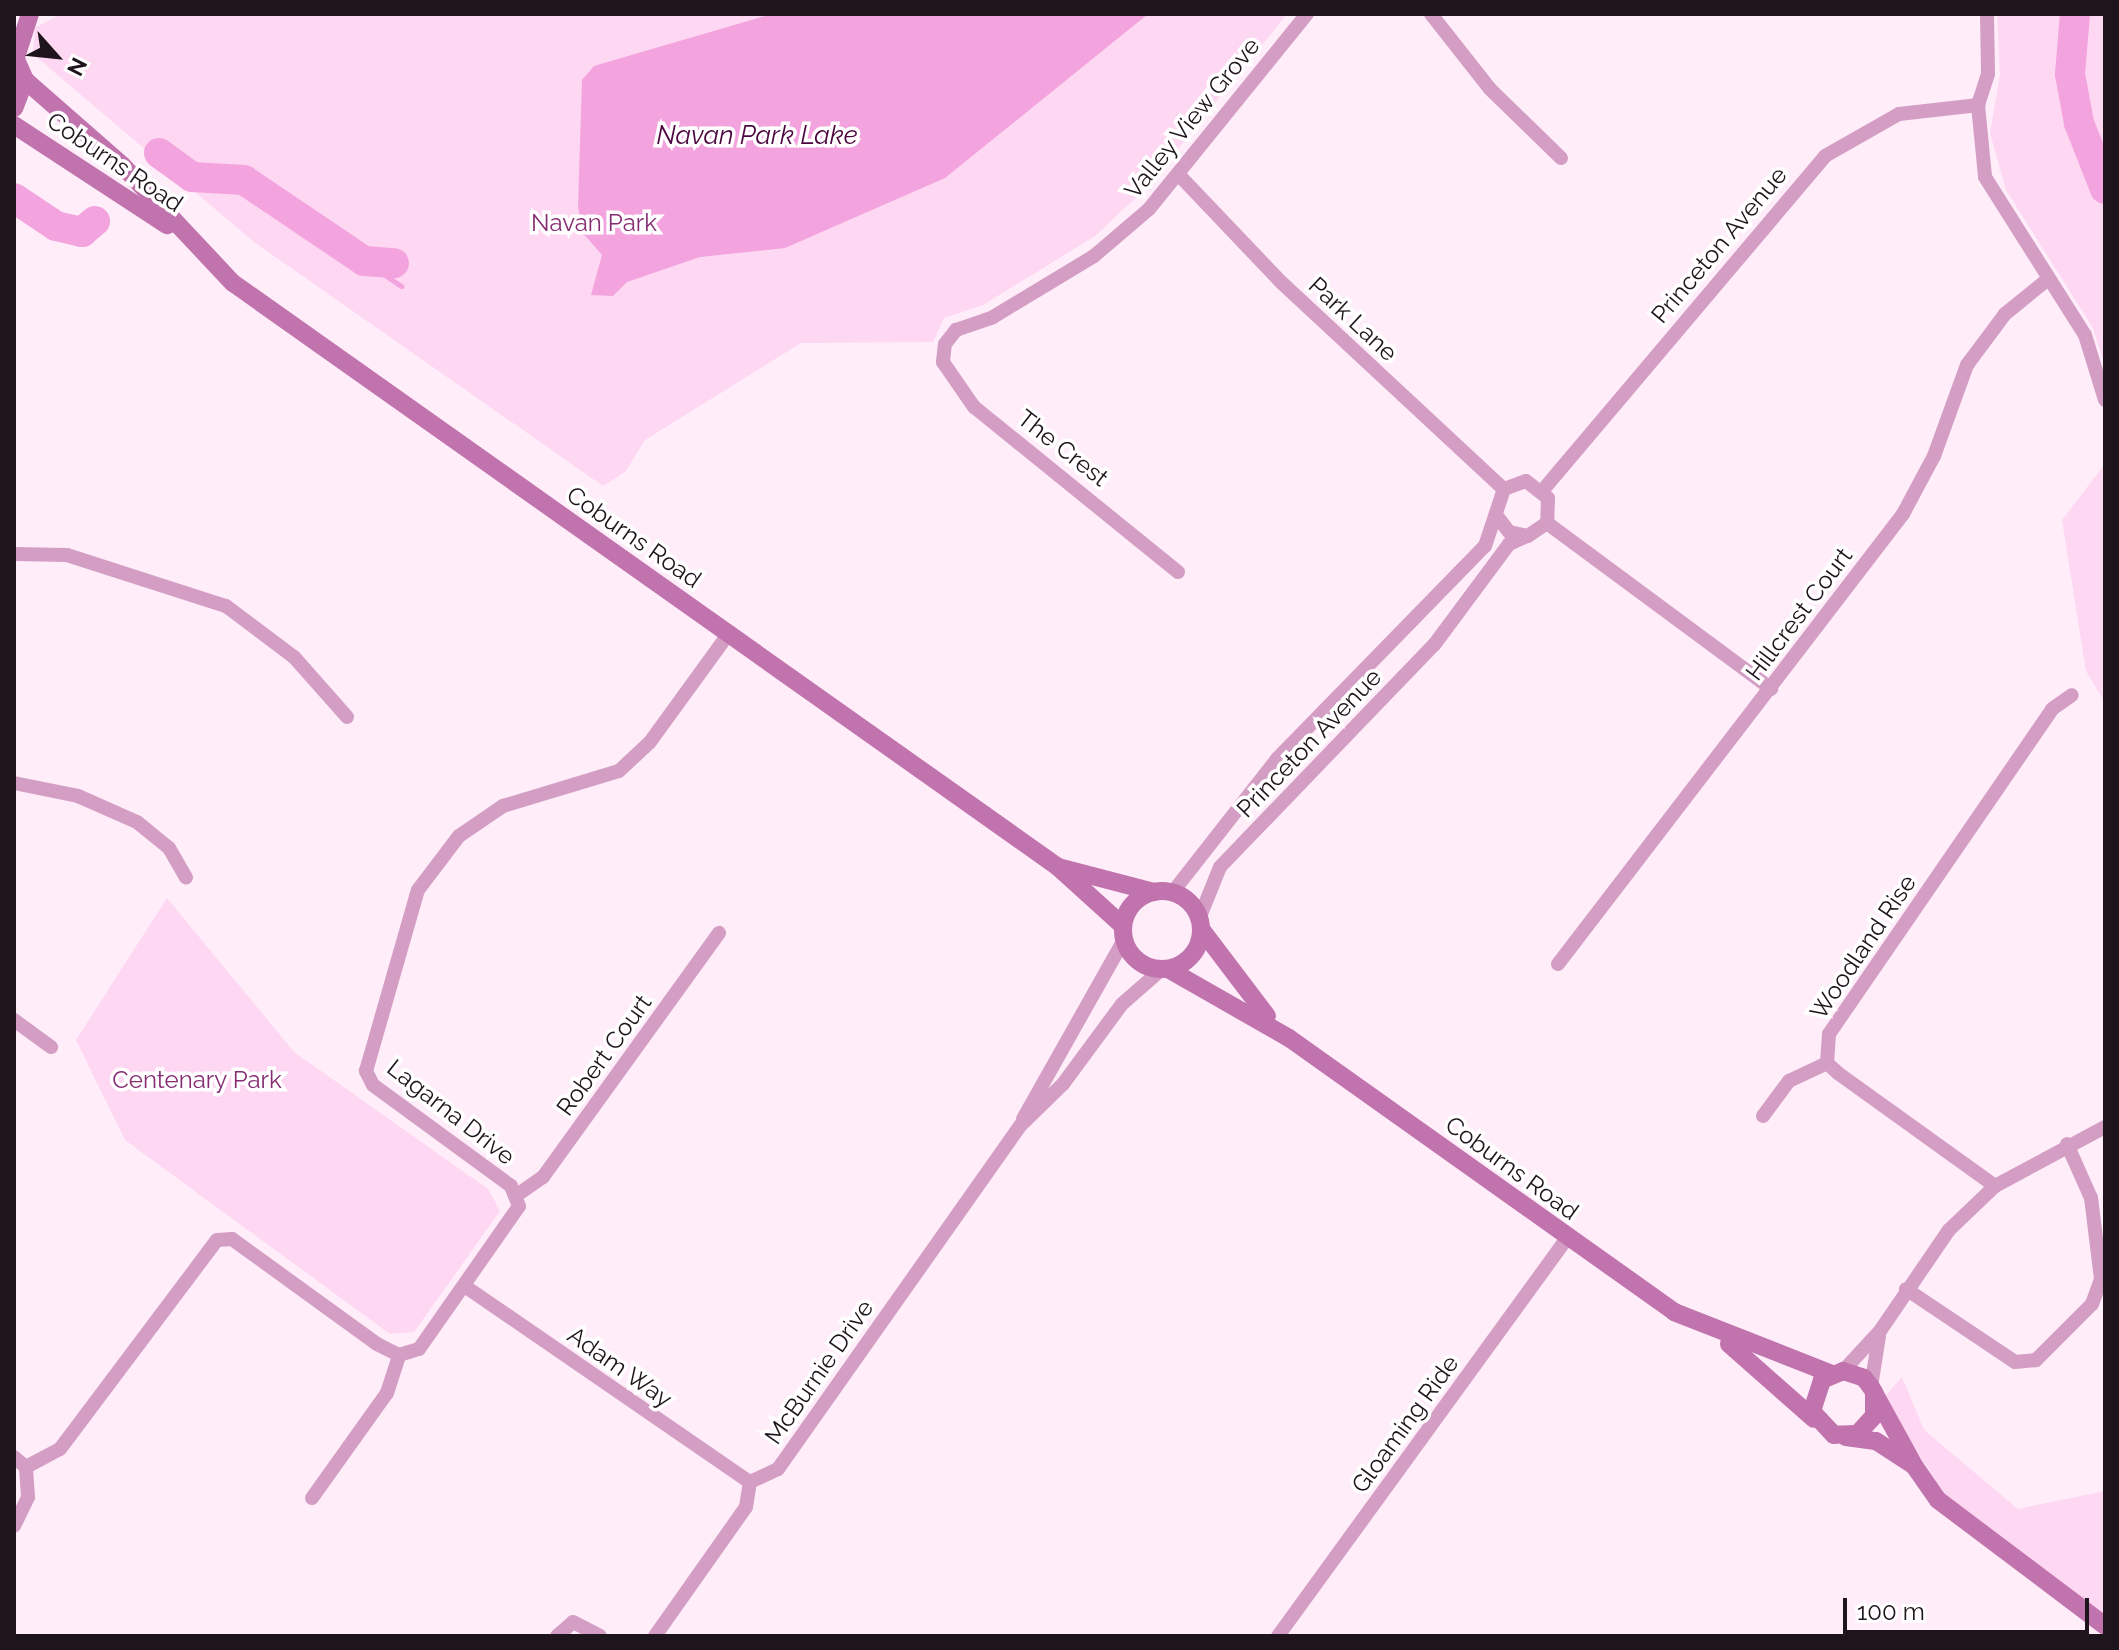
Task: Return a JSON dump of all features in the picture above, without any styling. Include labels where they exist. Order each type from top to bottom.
[{"type":"street","points":[[14,108],[25,80],[15,56],[30,14]]},
{"type":"street","name":"Valley View Grove","points":[[945,344],[956,330],[993,317],[1094,256],[1179,175],[1307,14]]},
{"type":"street","points":[[1431,14],[1490,89],[1561,158]]},
{"type":"street","points":[[1987,14],[1988,74],[1978,105],[1985,177],[2085,335],[2105,400]]},
{"type":"street","name":"Coburns Road","points":[[25,80],[122,165],[189,240]]},
{"type":"street","name":"Princeton Avenue","points":[[1543,490],[1825,156],[1899,114],[1978,105]]},
{"type":"street","name":"Coburns Road","points":[[14,125],[189,240],[293,327],[730,632],[1058,867],[1123,933]]},
{"type":"street","name":"Park Lane","points":[[1179,175],[1282,283],[1504,489]]},
{"type":"street","name":"Hillcrest Court","points":[[1558,964],[1903,514],[1984,338],[2048,279]]},
{"type":"street","name":"The Crest","points":[[945,344],[943,362],[974,407],[1178,572]]},
{"type":"street","points":[[1547,523],[1528,536],[1509,532],[1496,515],[1504,489],[1526,481],[1543,490],[1547,523],[1771,689]]},
{"type":"street","name":"Princeton Avenue","points":[[1163,892],[1277,759],[1485,546],[1496,515]]},
{"type":"street","name":"Princeton Avenue","points":[[1200,924],[1220,867],[1434,645],[1509,544],[1528,536]]},
{"type":"street","points":[[14,554],[67,555],[226,606],[294,657],[347,717]]},
{"type":"street","name":"Lagarna Drive","points":[[399,1355],[419,1349],[466,1287],[516,1217],[517,1195],[373,1085],[366,1071],[400,936],[418,890],[459,836],[503,806],[619,771],[650,742],[730,632]]},
{"type":"street","name":"Woodland Rise","points":[[1827,1063],[1829,1034],[2052,709],[2072,695]]},
{"type":"street","points":[[14,783],[78,796],[137,822],[169,848],[186,878]]},
{"type":"street","name":"Coburns Road","points":[[1058,867],[1163,892]]},
{"type":"street","points":[[1163,892],[1200,924],[1195,951],[1164,969],[1137,961],[1123,933],[1133,904],[1163,892]]},
{"type":"street","name":"Coburns Road","points":[[1200,924],[1241,990],[1289,1038]]},
{"type":"street","name":"Robert Court","points":[[517,1195],[543,1177],[719,933]]},
{"type":"street","name":"McBurnie Drive","points":[[750,1482],[778,1469],[1020,1126],[1123,933]]},
{"type":"street","name":"Coburns Road","points":[[1164,969],[1289,1038],[1567,1238],[1712,1330],[1816,1421]]},
{"type":"street","name":"McBurnie Drive","points":[[1020,1126],[1063,1084],[1122,1004],[1164,969]]},
{"type":"street","points":[[14,1020],[51,1047]]},
{"type":"street","points":[[1763,1116],[1789,1081],[1827,1063],[1995,1186]]},
{"type":"street","points":[[1915,1467],[1876,1441],[1844,1436],[1816,1421],[1812,1399],[1880,1331],[1906,1289],[1956,1222],[1995,1186],[2067,1144],[2105,1127]]},
{"type":"street","points":[[1906,1289],[2015,1362],[2036,1360],[2092,1304],[2101,1279],[2091,1198],[2067,1144]]},
{"type":"street","name":"Gloaming Ride","points":[[1278,1636],[1567,1238]]},
{"type":"street","points":[[14,1526],[28,1497],[20,1462],[60,1449],[217,1240],[232,1239],[399,1355],[387,1393],[312,1498]]},
{"type":"street","name":"Adam Way","points":[[466,1287],[750,1482]]},
{"type":"street","name":"Coburns Road","points":[[1712,1330],[1838,1373]]},
{"type":"street","points":[[1844,1436],[1867,1427],[1880,1331]]},
{"type":"street","points":[[1838,1373],[1873,1390],[1915,1467],[1968,1528],[2105,1626]]},
{"type":"street","points":[[655,1636],[746,1507],[750,1482]]},
{"type":"street","points":[[557,1636],[573,1622],[600,1636]]},
{"type":"green space","name":"Navan Park","points":[[60,14],[1287,14],[1146,188],[1095,236],[983,305],[944,318],[933,342],[801,343],[645,440],[625,472],[603,486],[254,242],[33,54],[35,28]]},
{"type":"green space","points":[[1997,14],[2105,14],[2105,366],[2093,328],[2006,190],[1990,133],[2000,75]]},
{"type":"green space","points":[[2105,464],[2105,703],[2086,671],[2062,520]]},
{"type":"green space","name":"Centenary Park","points":[[167,898],[294,1052],[488,1189],[500,1211],[414,1332],[390,1334],[125,1140],[76,1040]]},
{"type":"green space","points":[[1902,1377],[1924,1430],[2018,1509],[2105,1491],[2105,1621],[1964,1522],[1882,1400]]},
{"type":"water","name":"Navan Park Lake","points":[[772,14],[1148,14],[945,178],[785,248],[700,257],[627,282],[613,296],[591,295],[602,255],[582,232],[578,206],[582,80],[594,66]]},
{"type":"waterway","points":[[2075,14],[2070,74],[2079,123],[2105,189]]},
{"type":"waterway","points":[[159,153],[192,177],[244,180],[364,261],[394,263]]},
{"type":"waterway","points":[[14,198],[56,226],[82,232],[95,221]]},
{"type":"waterway","points":[[364,261],[401,286]]}]
